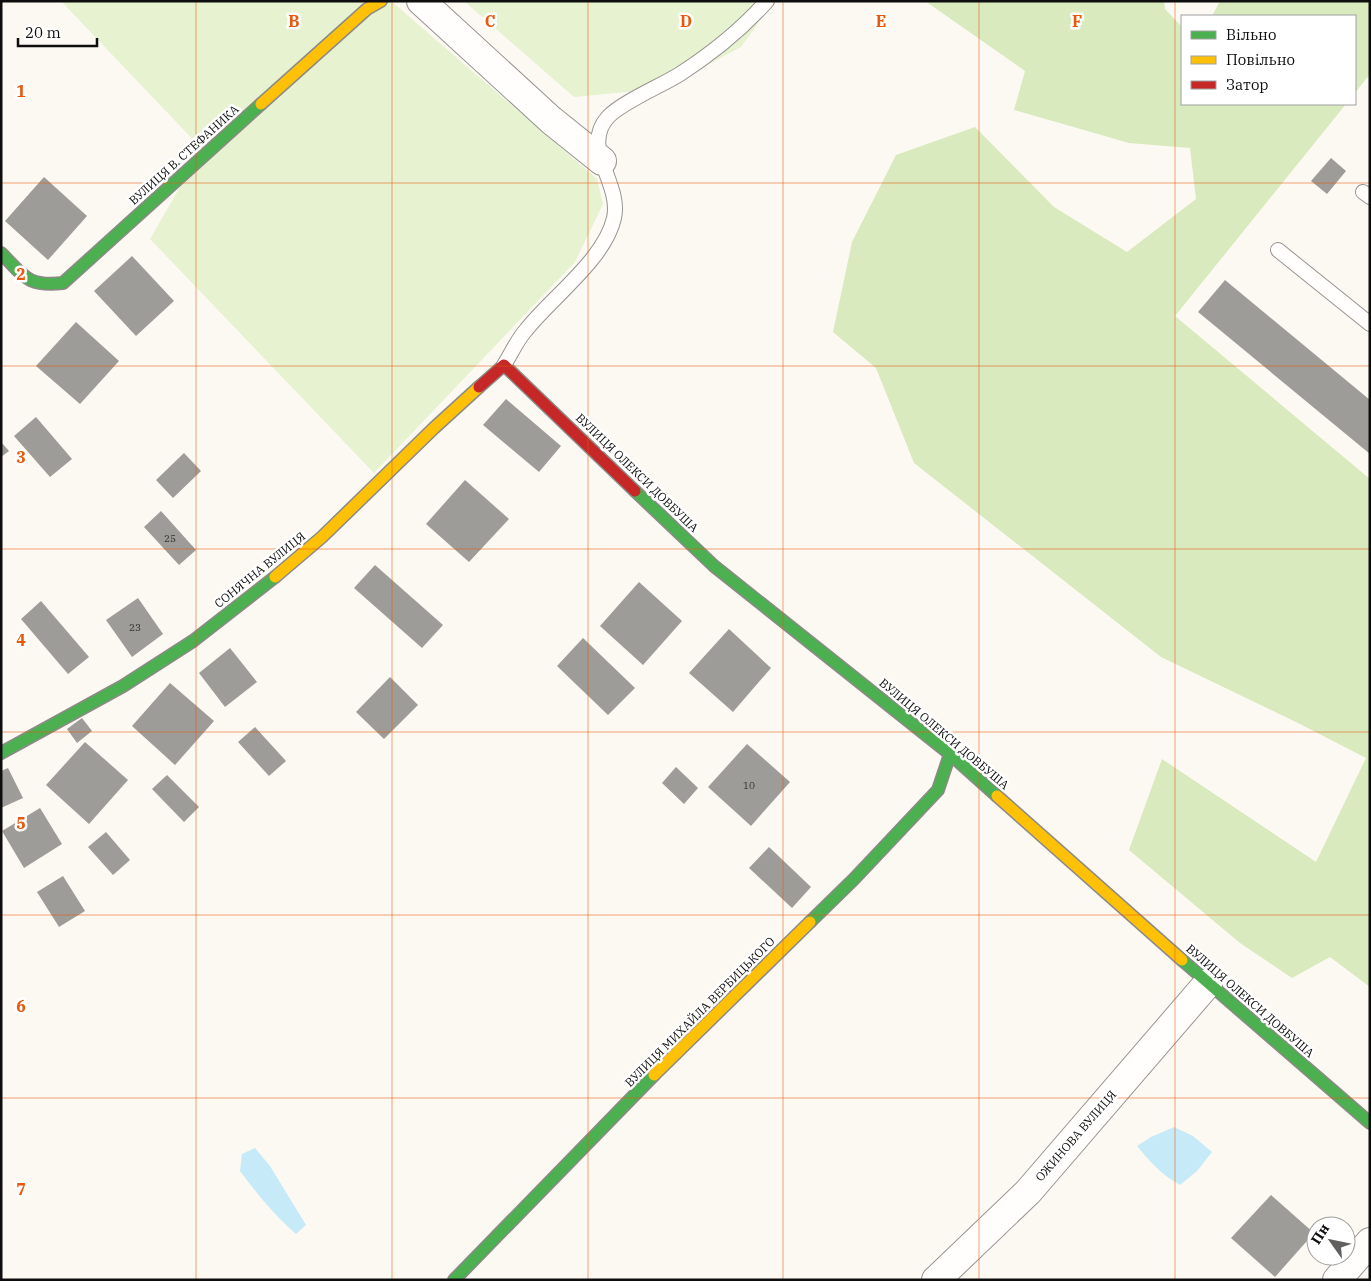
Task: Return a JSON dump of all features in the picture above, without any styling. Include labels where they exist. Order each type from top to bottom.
[{"type":"street","name":"ВУЛИЦЯ В. СТЕФАНИКА","points":[[1,253],[27,279],[44,285],[63,283],[367,9],[381,1]]},
{"type":"street","points":[[421,1],[551,120],[602,161]]},
{"type":"street","name":"СОНЯЧНА ВУЛИЦЯ","points":[[1,753],[124,686],[193,641],[259,590],[322,537],[434,428],[504,365]]},
{"type":"street","name":"ВУЛИЦЯ ОЛЕКСИ ДОВБУША","points":[[504,365],[714,566],[950,754],[1208,983],[1370,1123]]},
{"type":"street","name":"ВУЛИЦЯ МИХАЙЛА ВЕРБИЦЬКОГО","points":[[454,1280],[642,1087],[854,878],[938,790],[950,754]]},
{"type":"street","name":"ОЖИНОВА ВУЛИЦЯ","points":[[936,1280],[1028,1192],[1208,983]]},
{"type":"street","points":[[1337,1280],[1370,1242]]},
{"type":"lane","points":[[504,365],[524,331],[589,262],[608,238],[615,216],[614,196],[598,146],[599,130],[609,116],[630,101],[680,74],[704,58],[747,22],[767,1]]},
{"type":"lane","points":[[1278,250],[1370,324]]},
{"type":"green space","points":[[61,1],[391,1],[597,179],[603,204],[575,262],[374,473],[150,239],[202,149]]},
{"type":"green space","points":[[464,1],[774,1],[741,47],[683,78],[636,91],[574,97]]},
{"type":"green space","points":[[925,1],[1164,1],[1165,9],[1181,26],[1181,105],[1345,105],[1175,316],[1370,479],[1370,987],[1330,957],[1292,978],[1240,943],[1129,850],[1162,759],[1316,862],[1366,758],[1161,657],[914,463],[876,368],[833,332],[852,242],[896,155],[975,127],[1054,207],[1127,252],[1196,199],[1190,148],[1129,143],[1014,110],[1025,71]]},
{"type":"green space","points":[[1220,1],[1370,1],[1370,74],[1356,92],[1356,15],[1213,15]]},
{"type":"water","points":[[1174,1127],[1193,1136],[1212,1152],[1197,1171],[1180,1185],[1157,1168],[1137,1146],[1151,1137]]},
{"type":"water","points":[[255,1148],[270,1166],[306,1225],[296,1234],[266,1204],[240,1171],[242,1154]]},
{"type":"building","points":[[1331,158],[1346,171],[1327,194],[1311,181]]},
{"type":"building","points":[[44,177],[87,216],[48,260],[5,221]]},
{"type":"building","points":[[132,256],[174,301],[136,336],[94,291]]},
{"type":"building","points":[[1225,280],[1370,400],[1370,454],[1198,312]]},
{"type":"building","points":[[76,322],[119,361],[80,404],[36,366]]},
{"type":"building","points":[[506,399],[561,446],[539,472],[483,425]]},
{"type":"building","points":[[36,417],[72,459],[50,477],[14,436]]},
{"type":"building","points":[[1,442],[9,451],[1,457]]},
{"type":"building","points":[[184,453],[201,471],[173,498],[156,480]]},
{"type":"building","points":[[465,480],[509,519],[469,562],[426,524]]},
{"type":"building","points":[[161,511],[196,550],[179,565],[144,527]]},
{"type":"building","points":[[375,565],[443,625],[422,648],[354,588]]},
{"type":"building","points":[[639,582],[682,621],[643,665],[600,626]]},
{"type":"building","points":[[138,598],[163,634],[132,657],[106,620]]},
{"type":"building","points":[[41,601],[89,657],[68,674],[21,619]]},
{"type":"building","points":[[729,629],[771,668],[733,712],[689,673]]},
{"type":"building","points":[[583,638],[635,688],[608,715],[557,666]]},
{"type":"building","points":[[230,648],[257,682],[225,707],[199,673]]},
{"type":"building","points":[[390,677],[418,705],[384,739],[356,712]]},
{"type":"building","points":[[170,683],[214,721],[175,765],[132,726]]},
{"type":"building","points":[[82,718],[92,731],[77,743],[67,729]]},
{"type":"building","points":[[255,727],[286,761],[269,776],[238,742]]},
{"type":"building","points":[[85,742],[128,780],[89,824],[46,785]]},
{"type":"building","points":[[747,744],[790,782],[751,826],[708,787]]},
{"type":"building","points":[[676,767],[698,788],[684,804],[662,783]]},
{"type":"building","points":[[8,768],[23,798],[1,808],[1,771]]},
{"type":"building","points":[[167,775],[199,807],[184,822],[152,789]]},
{"type":"building","points":[[40,808],[62,844],[24,868],[2,831]]},
{"type":"building","points":[[106,832],[130,860],[113,875],[88,847]]},
{"type":"building","points":[[769,847],[811,887],[792,908],[749,868]]},
{"type":"building","points":[[63,876],[85,911],[59,927],[37,892]]},
{"type":"building","points":[[1271,1195],[1306,1226],[1306,1242],[1275,1277],[1231,1238]]},
{"type":"traffic: fast","points":[[1,253],[27,278],[41,283],[63,283],[261,104]]},
{"type":"traffic: fast","points":[[635,491],[714,566],[950,754],[997,796]]},
{"type":"traffic: fast","points":[[1,753],[123,686],[193,641],[275,577]]},
{"type":"traffic: fast","points":[[810,922],[854,879],[938,790],[950,754]]},
{"type":"traffic: fast","points":[[1182,960],[1370,1123]]},
{"type":"traffic: fast","points":[[454,1280],[654,1075]]},
{"type":"traffic: slow","points":[[261,104],[367,9],[381,1]]},
{"type":"traffic: slow","points":[[275,577],[322,537],[479,387]]},
{"type":"traffic: slow","points":[[997,796],[1182,960]]},
{"type":"traffic: slow","points":[[654,1075],[810,922]]},
{"type":"traffic: jam","points":[[479,387],[504,365],[635,491]]}]
